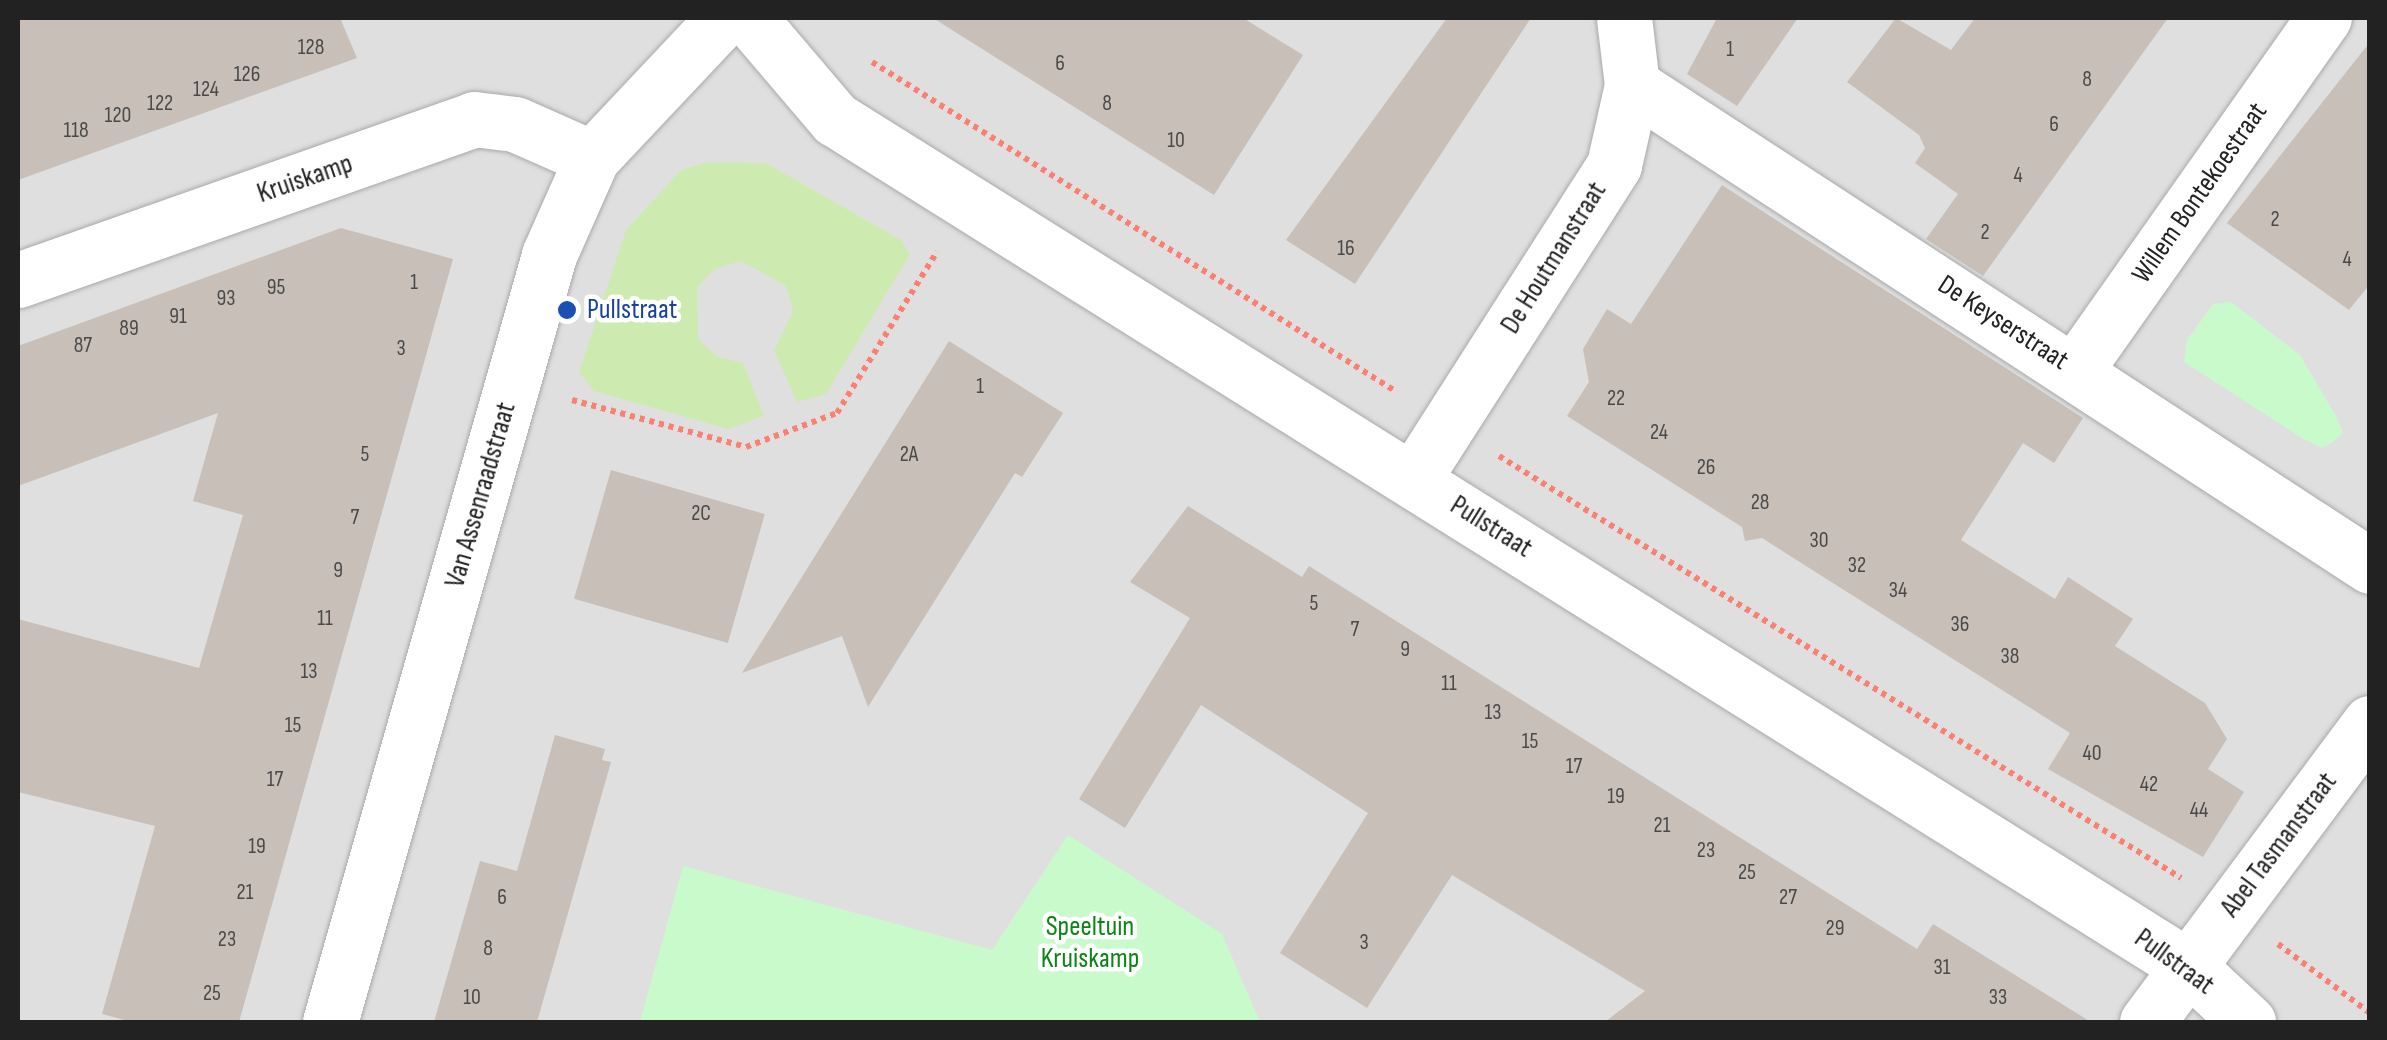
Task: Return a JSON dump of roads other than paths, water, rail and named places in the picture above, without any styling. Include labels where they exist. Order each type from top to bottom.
[{"type":"street","name":"Van Assenraadstraat","points":[[330,1022],[549,255],[592,158],[724,18]]},
{"type":"street","name":"Pullstraat","points":[[749,18],[835,119],[2188,966],[2248,1022]]},
{"type":"street","name":"De Houtmanstraat","points":[[1414,478],[1614,165],[1632,85],[1624,18]]},
{"type":"street","name":"Willem Bontekoestraat","points":[[2076,370],[2324,18]]},
{"type":"street","name":"De Keyserstraat","points":[[1632,85],[2076,370],[2370,566]]},
{"type":"street","name":"Kruiskamp","points":[[18,280],[474,119],[514,124],[592,158]]},
{"type":"street","name":"Abel Tasmanstraat","points":[[2147,1022],[2370,724]]},
{"type":"place","name":"Pullstraat","points":[[567,310]]},
{"type":"park label","name":"Speeltuin Kruiskamp","points":[[1090,943]]}]
